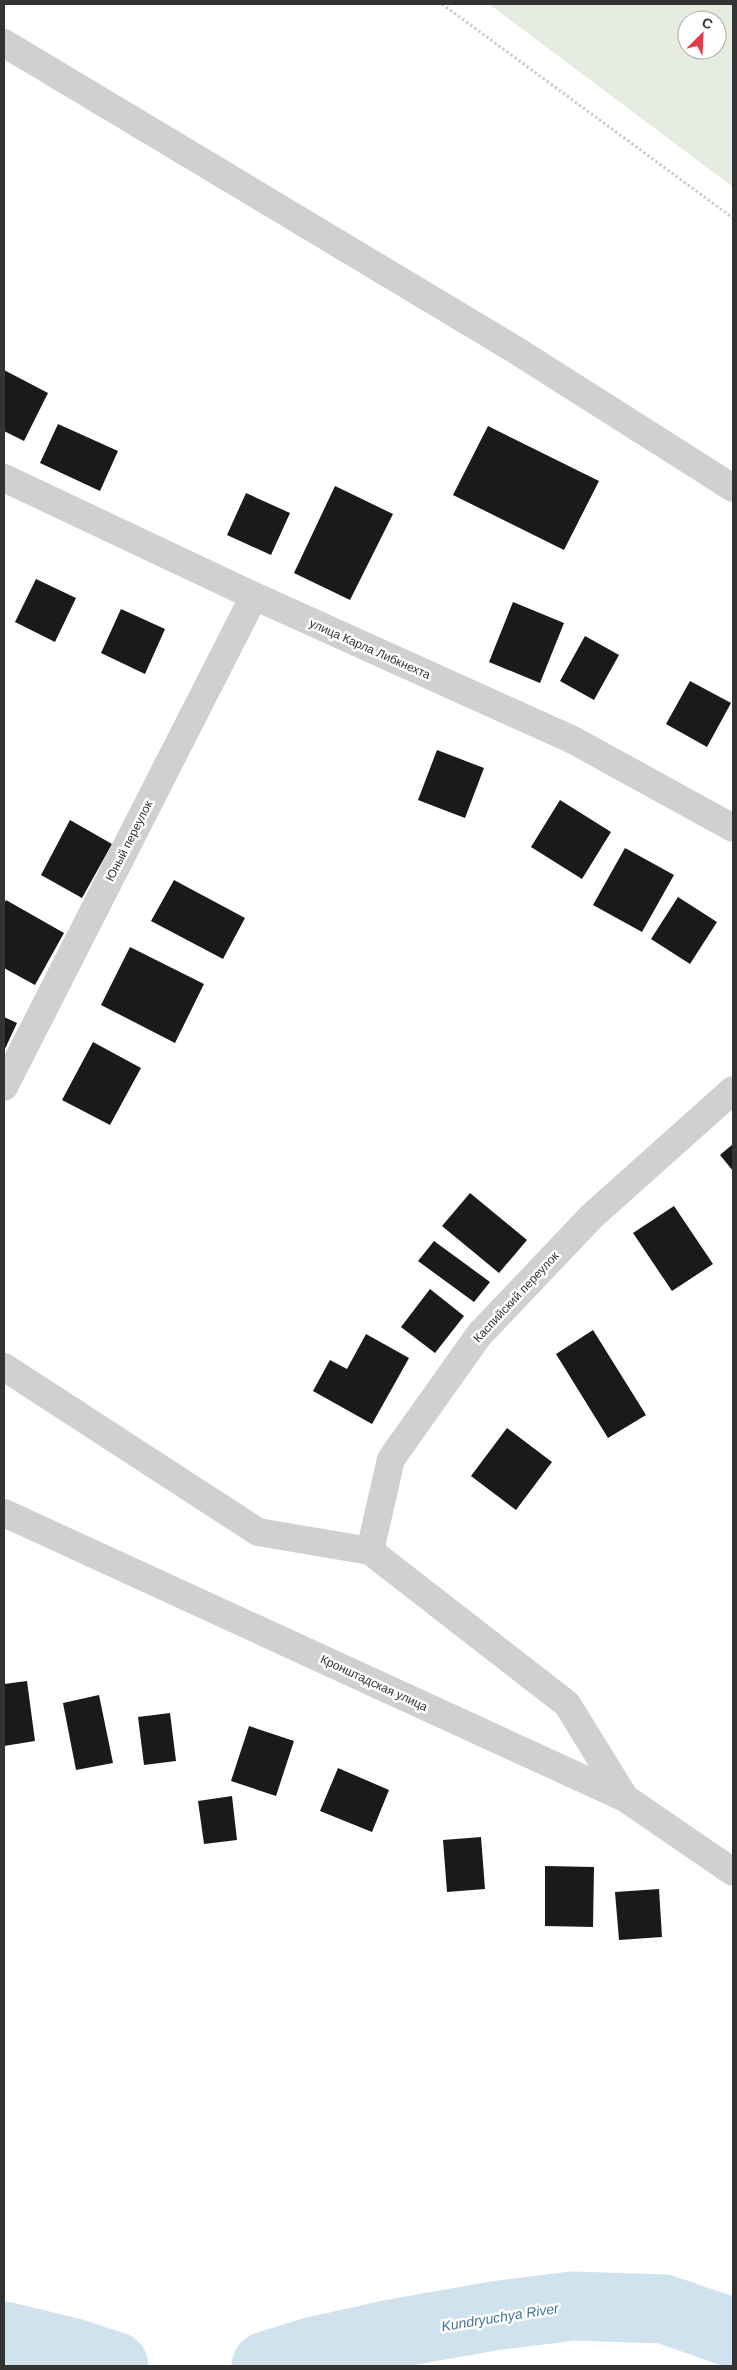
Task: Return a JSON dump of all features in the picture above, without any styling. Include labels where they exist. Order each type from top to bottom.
[{"type":"street","points":[[4,43],[514,349],[733,488]]},
{"type":"street","name":"улица Карла Либкнехта","points":[[4,478],[254,596],[573,740],[733,828]]},
{"type":"street","name":"Юный переулок","points":[[4,1086],[254,596]]},
{"type":"street","name":"Каспийский переулок","points":[[370,1551],[391,1459],[479,1335],[592,1216],[733,1090]]},
{"type":"street","points":[[4,1367],[258,1532],[370,1551],[567,1704],[625,1798]]},
{"type":"street","name":"Кронштадская улица","points":[[4,1513],[625,1798],[733,1872]]},
{"type":"path","points":[[442,4],[733,218]]},
{"type":"shaded area","points":[[489,4],[733,4],[733,187]]},
{"type":"building","points":[[4,370],[48,393],[24,441],[4,431]]},
{"type":"building","points":[[58,424],[118,451],[100,491],[40,463]]},
{"type":"building","points":[[488,426],[599,481],[564,550],[453,495]]},
{"type":"building","points":[[335,486],[393,514],[350,600],[294,573]]},
{"type":"building","points":[[246,493],[290,513],[271,555],[227,535]]},
{"type":"building","points":[[36,579],[76,598],[55,642],[15,622]]},
{"type":"building","points":[[513,602],[564,623],[540,683],[489,662]]},
{"type":"building","points":[[121,609],[165,629],[145,674],[101,653]]},
{"type":"building","points":[[585,636],[619,655],[594,700],[560,681]]},
{"type":"building","points":[[690,681],[731,703],[707,747],[666,724]]},
{"type":"building","points":[[437,750],[484,768],[465,818],[418,800]]},
{"type":"building","points":[[560,800],[611,832],[582,879],[531,847]]},
{"type":"building","points":[[70,820],[112,844],[82,898],[41,875]]},
{"type":"building","points":[[625,848],[674,875],[642,932],[593,905]]},
{"type":"building","points":[[174,880],[245,918],[223,959],[151,921]]},
{"type":"building","points":[[678,897],[717,922],[690,964],[651,939]]},
{"type":"building","points":[[6,900],[64,933],[35,985],[4,968],[4,904]]},
{"type":"building","points":[[130,947],[204,984],[175,1043],[101,1005]]},
{"type":"building","points":[[4,1017],[17,1023],[4,1051]]},
{"type":"building","points":[[93,1042],[141,1068],[110,1125],[62,1100]]},
{"type":"building","points":[[733,1144],[733,1171],[720,1155]]},
{"type":"building","points":[[470,1193],[527,1240],[499,1273],[442,1226]]},
{"type":"building","points":[[674,1206],[713,1264],[672,1291],[633,1233]]},
{"type":"building","points":[[434,1241],[490,1282],[474,1302],[418,1261]]},
{"type":"building","points":[[430,1289],[464,1316],[435,1353],[401,1327]]},
{"type":"building","points":[[593,1330],[646,1415],[608,1438],[556,1354]]},
{"type":"building","points":[[366,1334],[409,1358],[372,1424],[313,1391],[330,1360],[347,1369]]},
{"type":"building","points":[[507,1428],[552,1462],[516,1510],[471,1476]]},
{"type":"building","points":[[27,1681],[35,1741],[4,1746],[4,1684]]},
{"type":"building","points":[[99,1695],[113,1763],[76,1770],[63,1703]]},
{"type":"building","points":[[170,1713],[176,1761],[144,1765],[138,1717]]},
{"type":"building","points":[[249,1726],[294,1741],[276,1796],[231,1781]]},
{"type":"building","points":[[338,1768],[389,1790],[372,1832],[320,1811]]},
{"type":"building","points":[[232,1796],[237,1840],[204,1844],[198,1801]]},
{"type":"building","points":[[481,1837],[485,1889],[447,1892],[443,1840]]},
{"type":"building","points":[[545,1866],[594,1867],[593,1927],[545,1926]]},
{"type":"building","points":[[659,1889],[662,1937],[619,1940],[615,1892]]},
{"type":"waterway","name":"Kundryuchya River","points":[[266,2366],[311,2352],[392,2334],[493,2316],[573,2306],[664,2309],[733,2333]]},
{"type":"waterway","name":"Kundryuchya River","points":[[4,2336],[74,2353],[114,2366]]}]
